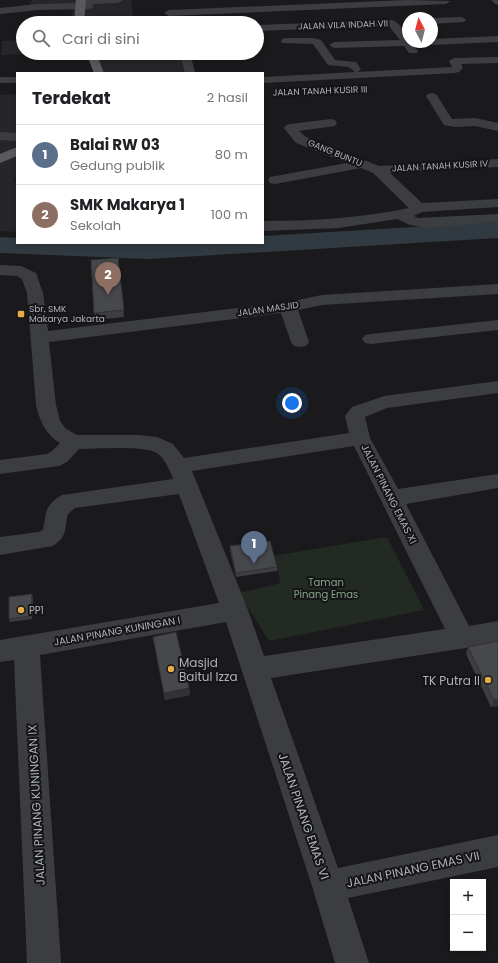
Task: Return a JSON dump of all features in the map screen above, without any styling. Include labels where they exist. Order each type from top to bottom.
[{"type":"main road","points":[[81,16],[84,3]]},
{"type":"main road","points":[[84,3],[87,16]]},
{"type":"main road","points":[[94,60],[99,72]]},
{"type":"main road","points":[[103,60],[108,72]]},
{"type":"main road","points":[[0,159],[16,151]]},
{"type":"main road","points":[[0,167],[16,160]]},
{"type":"street","points":[[0,11],[118,0]]},
{"type":"street","points":[[169,16],[167,10],[374,2],[446,1]]},
{"type":"street","points":[[374,2],[392,23],[402,22]]},
{"type":"street","points":[[438,21],[461,20]]},
{"type":"street","name":"JALAN VILA INDAH VII","points":[[264,28],[392,23],[402,36]]},
{"type":"street","points":[[438,42],[498,39]]},
{"type":"street","points":[[277,41],[317,42],[332,63],[353,64],[360,75]]},
{"type":"street","points":[[334,45],[402,43]]},
{"type":"street","name":"JALAN VILA INDAH VII","points":[[411,48],[426,66]]},
{"type":"street","points":[[187,60],[190,72]]},
{"type":"street","points":[[264,80],[455,70],[458,68],[454,62],[498,60]]},
{"type":"street","points":[[0,80],[16,80]]},
{"type":"street","points":[[432,96],[448,122],[477,122],[494,127]]},
{"type":"street","name":"GANG BUNTU","points":[[331,123],[290,128],[302,140],[378,170]]},
{"type":"street","points":[[0,136],[16,137]]},
{"type":"street","name":"JALAN TANAH KUSIR IV","points":[[378,170],[498,163]]},
{"type":"street","points":[[275,180],[362,164]]},
{"type":"street","name":"JALAN TANAH KUSIR IV","points":[[378,170],[418,208]]},
{"type":"street","points":[[264,226],[299,226],[346,223],[400,215],[415,211],[418,208],[498,203]]},
{"type":"street","points":[[400,215],[415,222],[426,223],[498,218]]},
{"type":"street","points":[[0,270],[16,270],[30,276],[35,293],[46,405],[50,422],[58,433],[73,442],[59,457],[51,461],[0,466]]},
{"type":"street","name":"JALAN MASJID","points":[[39,338],[288,307],[322,300],[498,289]]},
{"type":"street","points":[[288,307],[300,342]]},
{"type":"street","points":[[371,339],[498,325]]},
{"type":"street","name":"JALAN PINANG EMAS XI","points":[[462,638],[392,498],[360,438],[355,416],[359,411],[384,402],[498,387]]},
{"type":"street","points":[[0,546],[45,540],[52,536],[55,532],[56,511],[61,505],[70,501],[360,438]]},
{"type":"street","name":"JALAN PINANG EMAS VI","points":[[73,442],[138,442],[157,444],[166,449],[183,476],[235,610],[328,886],[352,963]]},
{"type":"street","points":[[392,498],[498,481]]},
{"type":"street","name":"JALAN PINANG KUNINGAN I","points":[[13,649],[235,610]]},
{"type":"street","points":[[254,669],[498,632]]},
{"type":"street","name":"JALAN PINANG KUNINGAN IX","points":[[13,649],[30,686],[44,963]]},
{"type":"street","name":"JALAN PINANG EMAS VII","points":[[328,886],[498,851]]},
{"type":"shaded area","points":[[32,0],[131,0],[133,16],[72,16],[74,5],[28,7]]},
{"type":"shaded area","points":[[16,40],[16,55],[1,55],[2,41]]},
{"type":"shaded area","points":[[90,60],[187,60],[189,72],[96,72]]},
{"type":"shaded area","points":[[16,94],[16,179],[14,181],[16,182],[16,232],[0,231],[0,95]]},
{"type":"green space","name":"Taman Pinang Emas","points":[[387,537],[424,610],[269,641],[239,593],[281,583],[273,556]]},
{"type":"building","points":[[118,258],[124,310],[94,313],[91,260]]},
{"type":"building","points":[[270,541],[277,567],[236,573],[230,546]]},
{"type":"building","name":"PP1","points":[[32,594],[31,616],[9,619],[9,597]]},
{"type":"building","name":"Masjid Baitul Izza","points":[[176,632],[189,688],[164,693],[153,637]]},
{"type":"building","name":"TK Putra II","points":[[498,641],[498,699],[494,700],[468,647]]},
{"type":"waterway","points":[[0,245],[149,251],[498,230]]},
{"type":"place","name":"SMK Makarya 1","points":[[108,295]]},
{"type":"place","name":"Sbr. SMK Makarya Jakarta","points":[[21,314]]},
{"type":"place","name":"Balai RW 03","points":[[254,564]]},
{"type":"place","name":"PP1","points":[[21,610]]},
{"type":"place","name":"Masjid Baitul Izza","points":[[171,669]]},
{"type":"place","name":"TK Putra II","points":[[488,680]]}]
